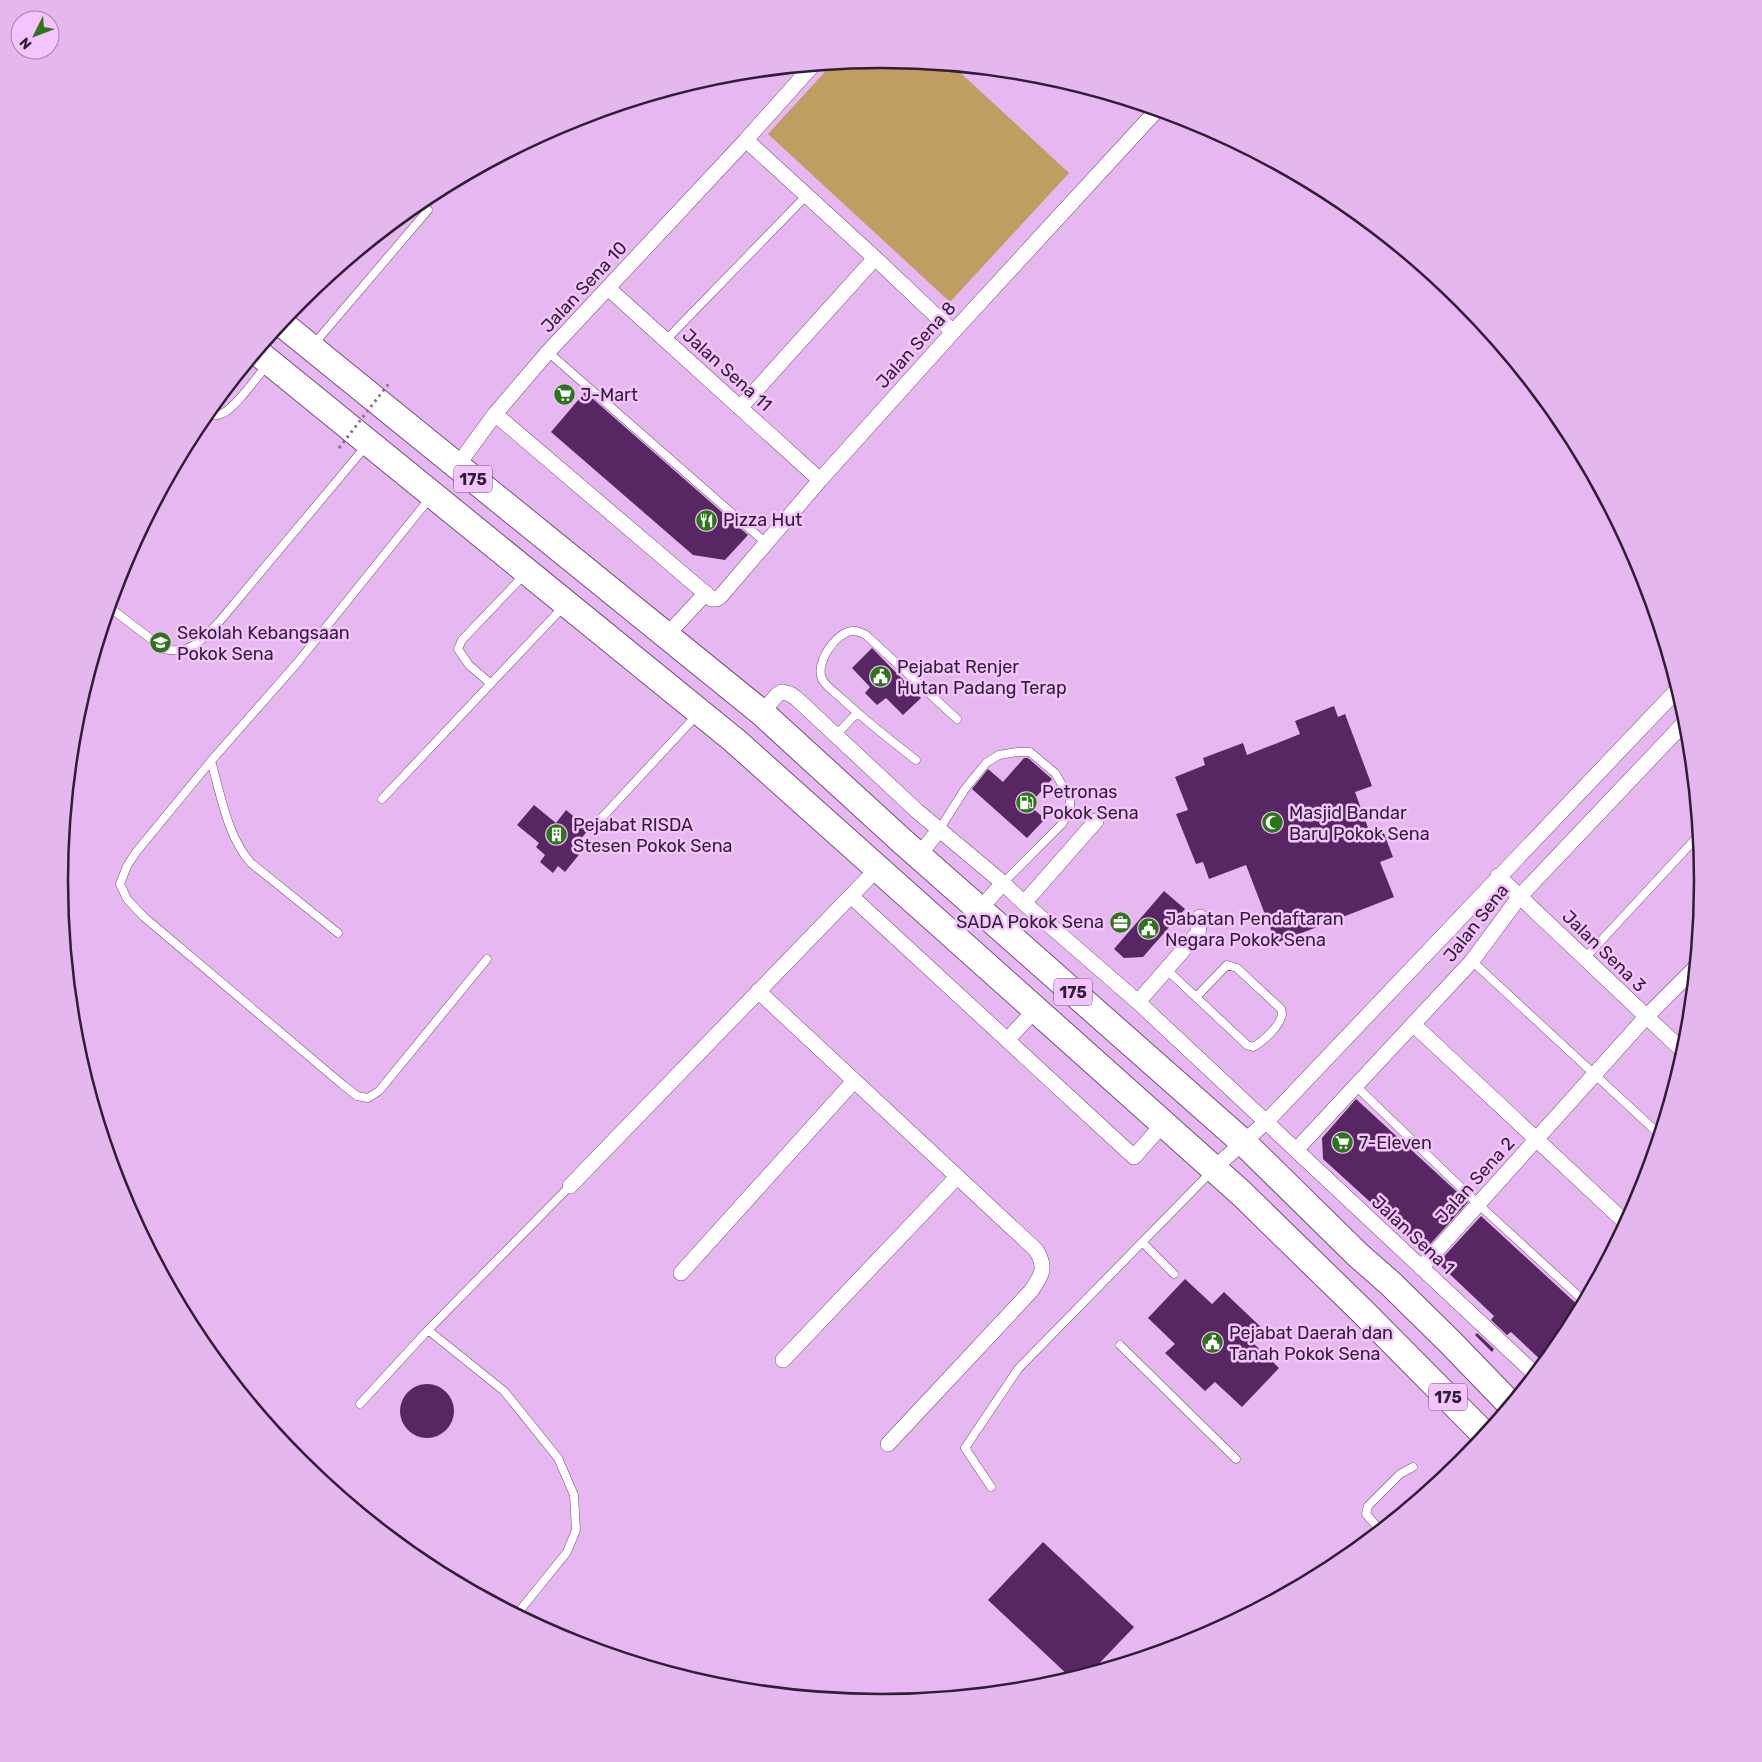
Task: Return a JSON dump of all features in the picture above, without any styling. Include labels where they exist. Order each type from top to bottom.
[{"type":"highway","name":"175","points":[[286,327],[762,714],[1244,1143],[1358,1255],[1452,1343],[1506,1400]]},
{"type":"highway","name":"175","points":[[263,357],[734,740],[1240,1193],[1363,1312],[1480,1430]]},
{"type":"street","name":"Jalan Sena 10","points":[[457,466],[495,414],[548,352],[809,71]]},
{"type":"street","name":"Jalan Sena 8","points":[[706,593],[712,599],[716,600],[720,597],[820,480],[952,332],[1153,115]]},
{"type":"street","points":[[746,140],[876,258],[952,332]]},
{"type":"street","points":[[740,408],[876,258]]},
{"type":"street","name":"Jalan Sena 11","points":[[608,288],[820,480]]},
{"type":"street","points":[[495,414],[706,593],[666,636]]},
{"type":"street","points":[[762,714],[777,695],[782,692],[790,694],[940,830],[1003,883],[980,910]]},
{"type":"street","points":[[1213,1169],[1266,1122],[1673,695]]},
{"type":"street","name":"Jalan Sena","points":[[1296,1150],[1472,961],[1520,896],[1680,727]]},
{"type":"street","points":[[1024,903],[1096,821]]},
{"type":"street","points":[[919,855],[940,830]]},
{"type":"street","points":[[570,1186],[877,869]]},
{"type":"street","name":"Jalan Sena 3","points":[[1498,876],[1678,1046]]},
{"type":"street","name":"Jalan Sena 1","points":[[1003,883],[1138,1002],[1530,1370]]},
{"type":"street","points":[[851,896],[1134,1157],[1162,1124]]},
{"type":"street","points":[[1138,1002],[1198,933],[1200,917]]},
{"type":"street","name":"Jalan Sena 2","points":[[1422,1268],[1646,1017],[1689,974]]},
{"type":"street","points":[[758,991],[1036,1250],[1043,1267],[1041,1276],[1031,1291],[888,1444]]},
{"type":"street","points":[[1008,1039],[1035,1010]]},
{"type":"street","name":"Jalan Sena 2","points":[[1414,1025],[1621,1218]]},
{"type":"street","points":[[681,1272],[854,1081]]},
{"type":"street","points":[[783,1360],[957,1177]]},
{"type":"lane","points":[[666,340],[807,194]]},
{"type":"lane","points":[[311,347],[428,210]]},
{"type":"lane","points":[[548,352],[766,543]]},
{"type":"lane","points":[[215,415],[221,414],[230,408],[263,357]]},
{"type":"lane","points":[[114,611],[164,649],[174,651],[189,649],[204,639],[219,622],[369,443]]},
{"type":"lane","points":[[433,495],[298,662],[137,850],[120,884],[127,899],[144,917],[357,1096],[368,1098],[379,1092],[487,959]]},
{"type":"lane","points":[[491,684],[469,664],[458,648],[462,640],[528,572]]},
{"type":"lane","points":[[382,799],[567,603]]},
{"type":"lane","points":[[916,760],[857,713],[822,678],[821,665],[824,654],[832,645],[845,633],[854,630],[866,635],[957,719]]},
{"type":"lane","points":[[596,824],[699,712]]},
{"type":"lane","points":[[836,735],[857,713]]},
{"type":"lane","points":[[940,830],[965,789],[986,763],[999,755],[1030,752],[1055,773],[1070,798],[1070,810],[1062,824],[1003,883]]},
{"type":"lane","points":[[212,761],[222,803],[238,845],[243,853],[251,863],[338,933]]},
{"type":"lane","points":[[1585,958],[1693,841]]},
{"type":"lane","points":[[1472,961],[1655,1130]]},
{"type":"lane","points":[[1166,970],[1247,1045],[1253,1047],[1258,1044],[1278,1024],[1282,1014],[1281,1009],[1232,965],[1227,965],[1196,997]]},
{"type":"lane","points":[[1356,1086],[1478,1204],[1580,1297]]},
{"type":"lane","points":[[992,1487],[965,1448],[1018,1369],[1213,1169]]},
{"type":"lane","points":[[360,1404],[428,1330],[570,1186]]},
{"type":"lane","points":[[1142,1242],[1174,1274]]},
{"type":"lane","points":[[428,1330],[504,1391],[558,1458],[574,1495],[576,1530],[567,1552],[520,1610]]},
{"type":"lane","points":[[1120,1345],[1236,1459]]},
{"type":"lane","points":[[1376,1526],[1366,1514],[1368,1506],[1400,1474],[1414,1467]]},
{"type":"path","points":[[339,448],[390,382]]},
{"type":"shaded area","points":[[881,68],[959,71],[1069,173],[950,302],[768,134],[827,69]]},
{"type":"building","points":[[585,392],[748,535],[725,560],[693,555],[551,432]]},
{"type":"building","name":"Pejabat Renjer Hutan Padang Terap","points":[[872,648],[921,698],[903,715],[886,698],[877,705],[865,693],[870,687],[852,668]]},
{"type":"building","name":"Masjid Bandar Baru Pokok Sena","points":[[1334,706],[1338,717],[1345,714],[1372,786],[1355,792],[1371,836],[1383,831],[1393,857],[1380,862],[1394,897],[1276,943],[1246,865],[1209,879],[1203,862],[1196,864],[1176,814],[1188,810],[1175,777],[1205,765],[1203,758],[1243,743],[1247,755],[1300,734],[1295,721]]},
{"type":"building","points":[[1024,758],[1028,758],[1052,779],[1029,805],[1045,819],[1027,838],[972,789],[988,769],[1003,782]]},
{"type":"building","name":"Pejabat RISDA Stesen Pokok Sena","points":[[534,805],[556,823],[566,810],[589,829],[579,841],[586,846],[565,872],[558,866],[553,873],[540,862],[545,855],[536,847],[539,843],[517,825]]},
{"type":"building","name":"Jabatan Pendaftaran Negara Pokok Sena","points":[[1164,891],[1185,909],[1143,957],[1124,958],[1114,949]]},
{"type":"building","points":[[1356,1099],[1468,1202],[1424,1251],[1323,1159],[1322,1138]]},
{"type":"building","points":[[1481,1216],[1576,1303],[1539,1358],[1511,1332],[1507,1335],[1491,1320],[1494,1316],[1438,1263]]},
{"type":"building","name":"Pejabat Daerah dan Tanah Pokok Sena","points":[[1185,1279],[1212,1304],[1224,1292],[1264,1330],[1252,1342],[1279,1368],[1242,1407],[1215,1382],[1205,1391],[1165,1353],[1175,1344],[1148,1318]]},
{"type":"building","points":[[1477,1333],[1494,1349],[1492,1352],[1475,1335]]},
{"type":"building","points":[[422,1384],[432,1384],[442,1388],[450,1396],[454,1411],[450,1426],[442,1434],[432,1438],[422,1438],[412,1434],[404,1426],[400,1416],[400,1406],[404,1396],[412,1388]]},
{"type":"building","points":[[1043,1542],[1134,1627],[1097,1665],[1066,1673],[988,1600]]},
{"type":"place","name":"J-Mart","points":[[564,395]]},
{"type":"place","name":"Pizza Hut","points":[[707,520]]},
{"type":"place","name":"Sekolah Kebangsaan Pokok Sena","points":[[161,643]]},
{"type":"place","name":"Pejabat Renjer Hutan Padang Terap","points":[[881,677]]},
{"type":"place","name":"Petronas Pokok Sena","points":[[1026,802]]},
{"type":"place","name":"Masjid Bandar Baru Pokok Sena","points":[[1273,823]]},
{"type":"place","name":"Pejabat RISDA Stesen Pokok Sena","points":[[557,835]]},
{"type":"place","name":"SADA Pokok Sena","points":[[1120,922]]},
{"type":"place","name":"Jabatan Pendaftaran Negara Pokok Sena","points":[[1149,929]]},
{"type":"place","name":"7-Eleven","points":[[1343,1143]]},
{"type":"place","name":"Pejabat Daerah dan Tanah Pokok Sena","points":[[1213,1343]]}]
